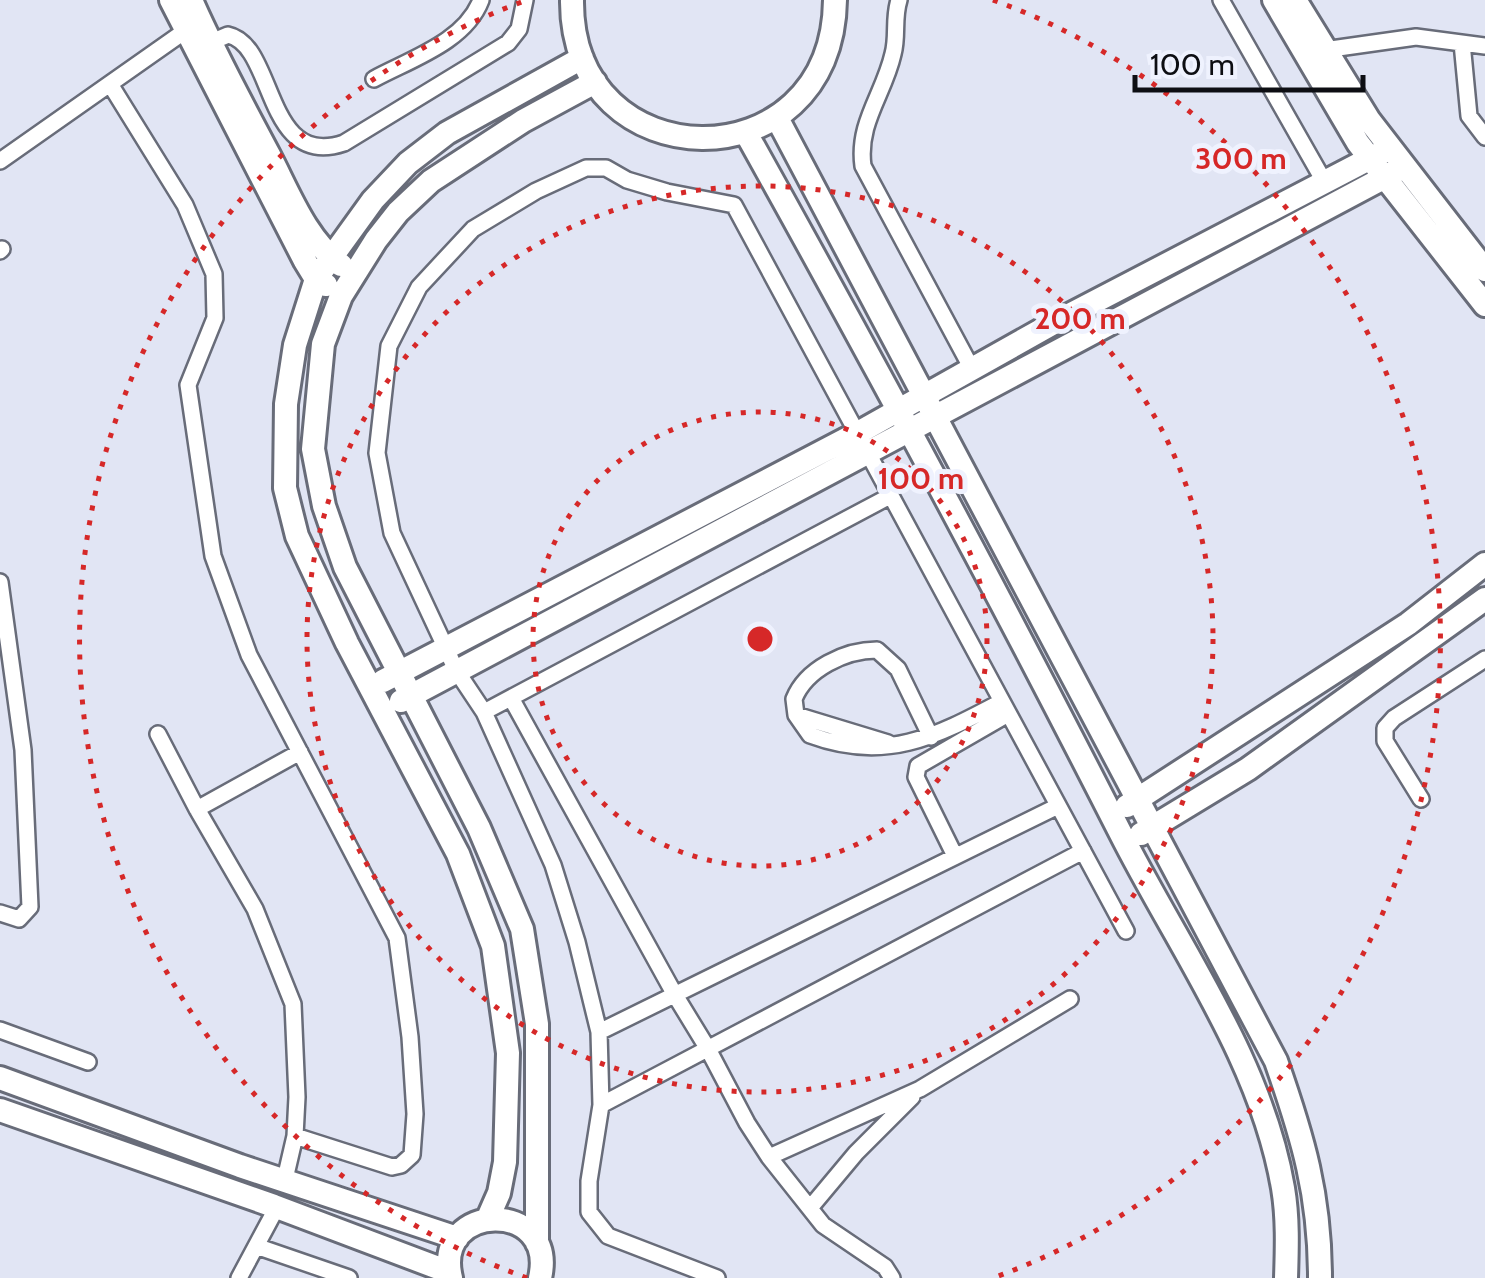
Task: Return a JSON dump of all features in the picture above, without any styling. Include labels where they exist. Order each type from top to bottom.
[{"type":"street","points":[[172,0],[316,278],[341,296]]},
{"type":"street","points":[[192,0],[209,43],[306,225],[330,258],[354,274]]},
{"type":"street","points":[[374,79],[456,35],[474,17],[482,0]]},
{"type":"street","points":[[209,43],[228,35],[244,43],[292,134],[309,147],[329,148],[344,143],[508,43],[518,30],[525,0]]},
{"type":"street","points":[[572,0],[575,38],[582,58],[609,100],[638,123],[673,137],[710,140],[746,133],[777,118],[805,93],[824,62],[834,27],[835,0]]},
{"type":"street","points":[[899,0],[895,12],[895,50],[862,130],[862,166],[972,369]]},
{"type":"street","points":[[1221,0],[1324,183]]},
{"type":"street","points":[[1274,0],[1485,305]]},
{"type":"street","points":[[1295,0],[1387,163],[1485,270]]},
{"type":"street","points":[[0,161],[185,30]]},
{"type":"street","points":[[1324,50],[1416,38],[1485,46]]},
{"type":"street","points":[[1462,43],[1470,116],[1485,138]]},
{"type":"street","points":[[488,1218],[506,1162],[508,1053],[493,946],[458,854],[347,643],[297,536],[285,488],[286,404],[295,345],[316,278],[373,200],[408,163],[447,133],[582,58]]},
{"type":"street","points":[[547,1276],[537,1243],[537,1024],[522,930],[479,828],[345,567],[324,506],[314,449],[323,344],[341,296],[398,212],[431,181],[492,140],[595,82]]},
{"type":"street","points":[[110,84],[185,205],[214,274],[215,318],[188,385],[213,556],[250,655],[397,938],[410,1036],[415,1114],[412,1154],[392,1167],[295,1136]]},
{"type":"street","points":[[777,118],[1276,1060],[1310,1171],[1320,1224],[1320,1278]]},
{"type":"street","points":[[746,133],[905,418],[1126,844],[1220,1016],[1255,1090],[1284,1189],[1286,1278]]},
{"type":"street","points":[[930,406],[972,369],[1324,183],[1387,163]]},
{"type":"street","points":[[371,686],[397,674],[451,659],[1387,163]]},
{"type":"street","points":[[717,1278],[608,1236],[588,1212],[602,1105],[599,1032],[577,942],[553,865],[484,712],[451,659],[392,532],[377,452],[389,346],[419,287],[473,229],[536,191],[586,168],[606,168],[666,192],[734,205],[1126,930]]},
{"type":"street","points":[[484,712],[890,496]]},
{"type":"street","points":[[1111,815],[1140,800],[1408,624],[1485,564]]},
{"type":"street","points":[[0,582],[23,750],[30,907],[19,920],[0,913]]},
{"type":"street","points":[[1126,844],[1248,768],[1485,599]]},
{"type":"street","points":[[931,737],[898,668],[877,650],[860,650],[818,670],[797,692],[793,704],[796,715],[898,746],[931,737],[1005,708]]},
{"type":"street","points":[[384,710],[411,695],[451,659]]},
{"type":"street","points":[[1421,799],[1385,741],[1385,728],[1394,718],[1485,659]]},
{"type":"street","points":[[511,698],[769,1158],[824,1225],[886,1267],[892,1278]]},
{"type":"street","points":[[956,856],[916,777],[918,766],[1005,708]]},
{"type":"street","points":[[158,734],[255,908],[294,1004],[295,1136],[284,1179]]},
{"type":"street","points":[[197,809],[300,752]]},
{"type":"street","points":[[599,1032],[1058,806]]},
{"type":"street","points":[[602,1105],[1083,851]]},
{"type":"street","points":[[769,1158],[920,1088],[1070,999]]},
{"type":"street","points":[[0,1030],[88,1062]]},
{"type":"street","points":[[0,1078],[457,1238]]},
{"type":"street","points":[[810,1208],[856,1153],[920,1088]]},
{"type":"street","points":[[0,1110],[277,1207],[450,1275],[449,1258],[457,1238],[474,1223],[488,1218],[516,1223],[537,1243]]},
{"type":"street","points":[[239,1278],[277,1207]]},
{"type":"street","points":[[256,1246],[349,1278]]}]
